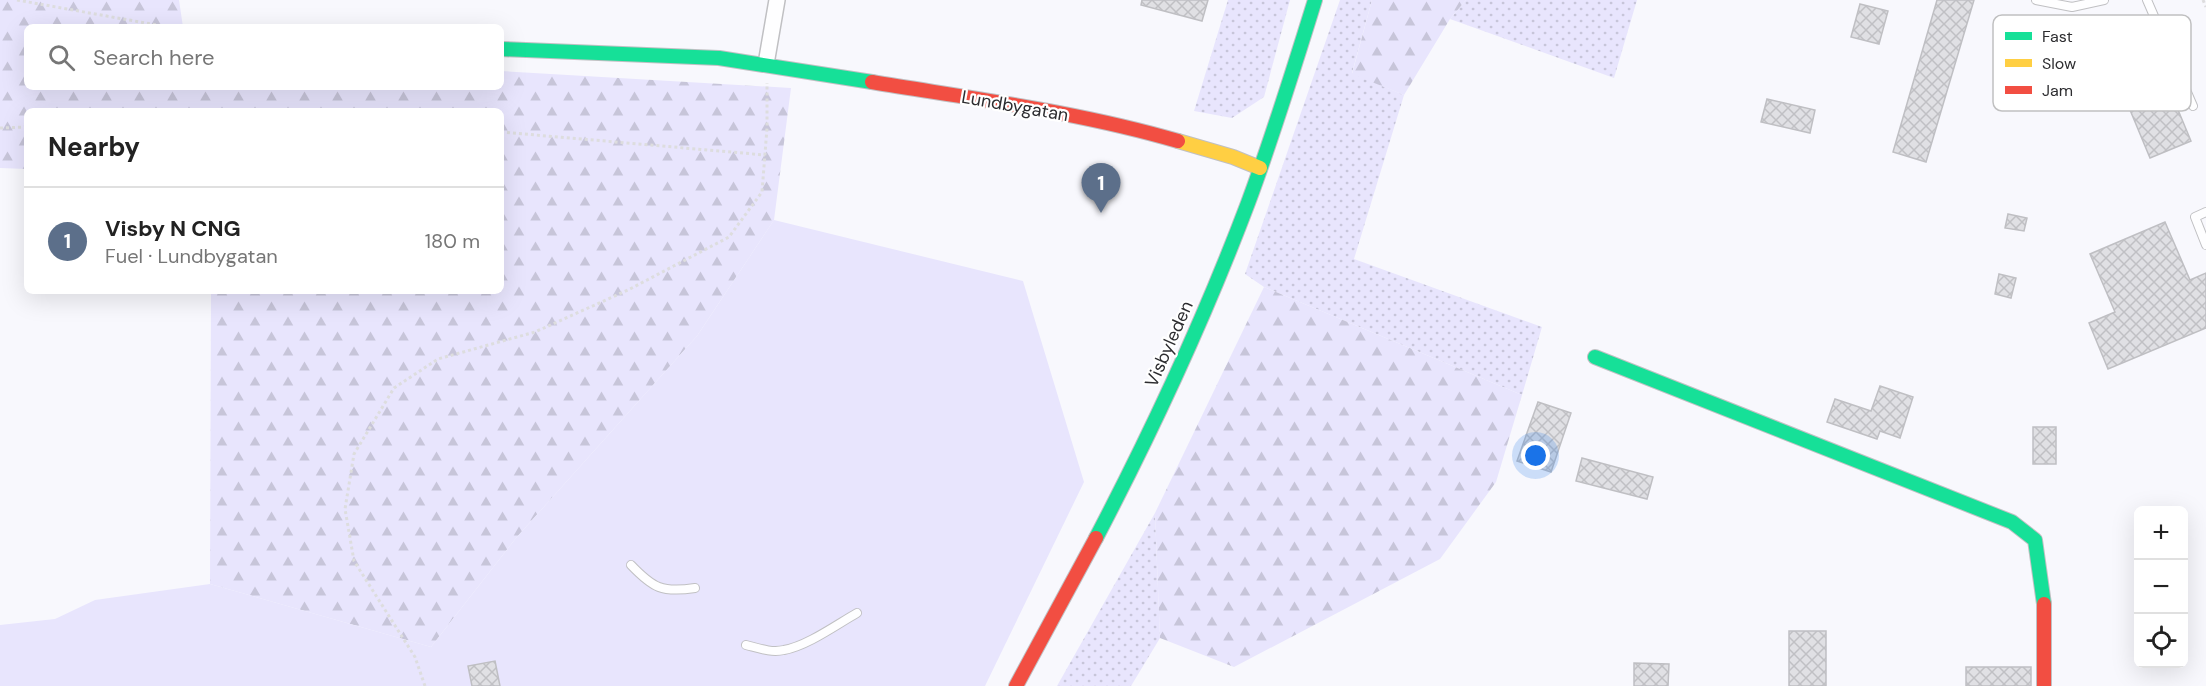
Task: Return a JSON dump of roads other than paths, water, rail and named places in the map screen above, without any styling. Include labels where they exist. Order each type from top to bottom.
[{"type":"street","points":[[766,64],[777,0]]},
{"type":"street","name":"Visbyleden","points":[[1016,686],[1070,591],[1137,458],[1212,291],[1260,168],[1315,0]]},
{"type":"street","name":"Lundbygatan","points":[[504,49],[720,58],[766,64],[1024,107],[1141,130],[1224,154],[1260,168]]},
{"type":"street","points":[[1595,357],[2012,522],[2035,540],[2044,609],[2044,686]]},
{"type":"lane","points":[[2036,0],[2072,7],[2104,0]]},
{"type":"lane","points":[[2147,0],[2154,15]]},
{"type":"lane","points":[[2191,101],[2193,106]]},
{"type":"lane","points":[[2206,212],[2195,217],[2206,245]]},
{"type":"lane","points":[[631,565],[649,584],[662,590],[678,591],[695,588]]},
{"type":"lane","points":[[746,645],[771,651],[785,650],[857,613]]},
{"type":"place","name":"Visby N CNG","points":[[1101,213]]}]
